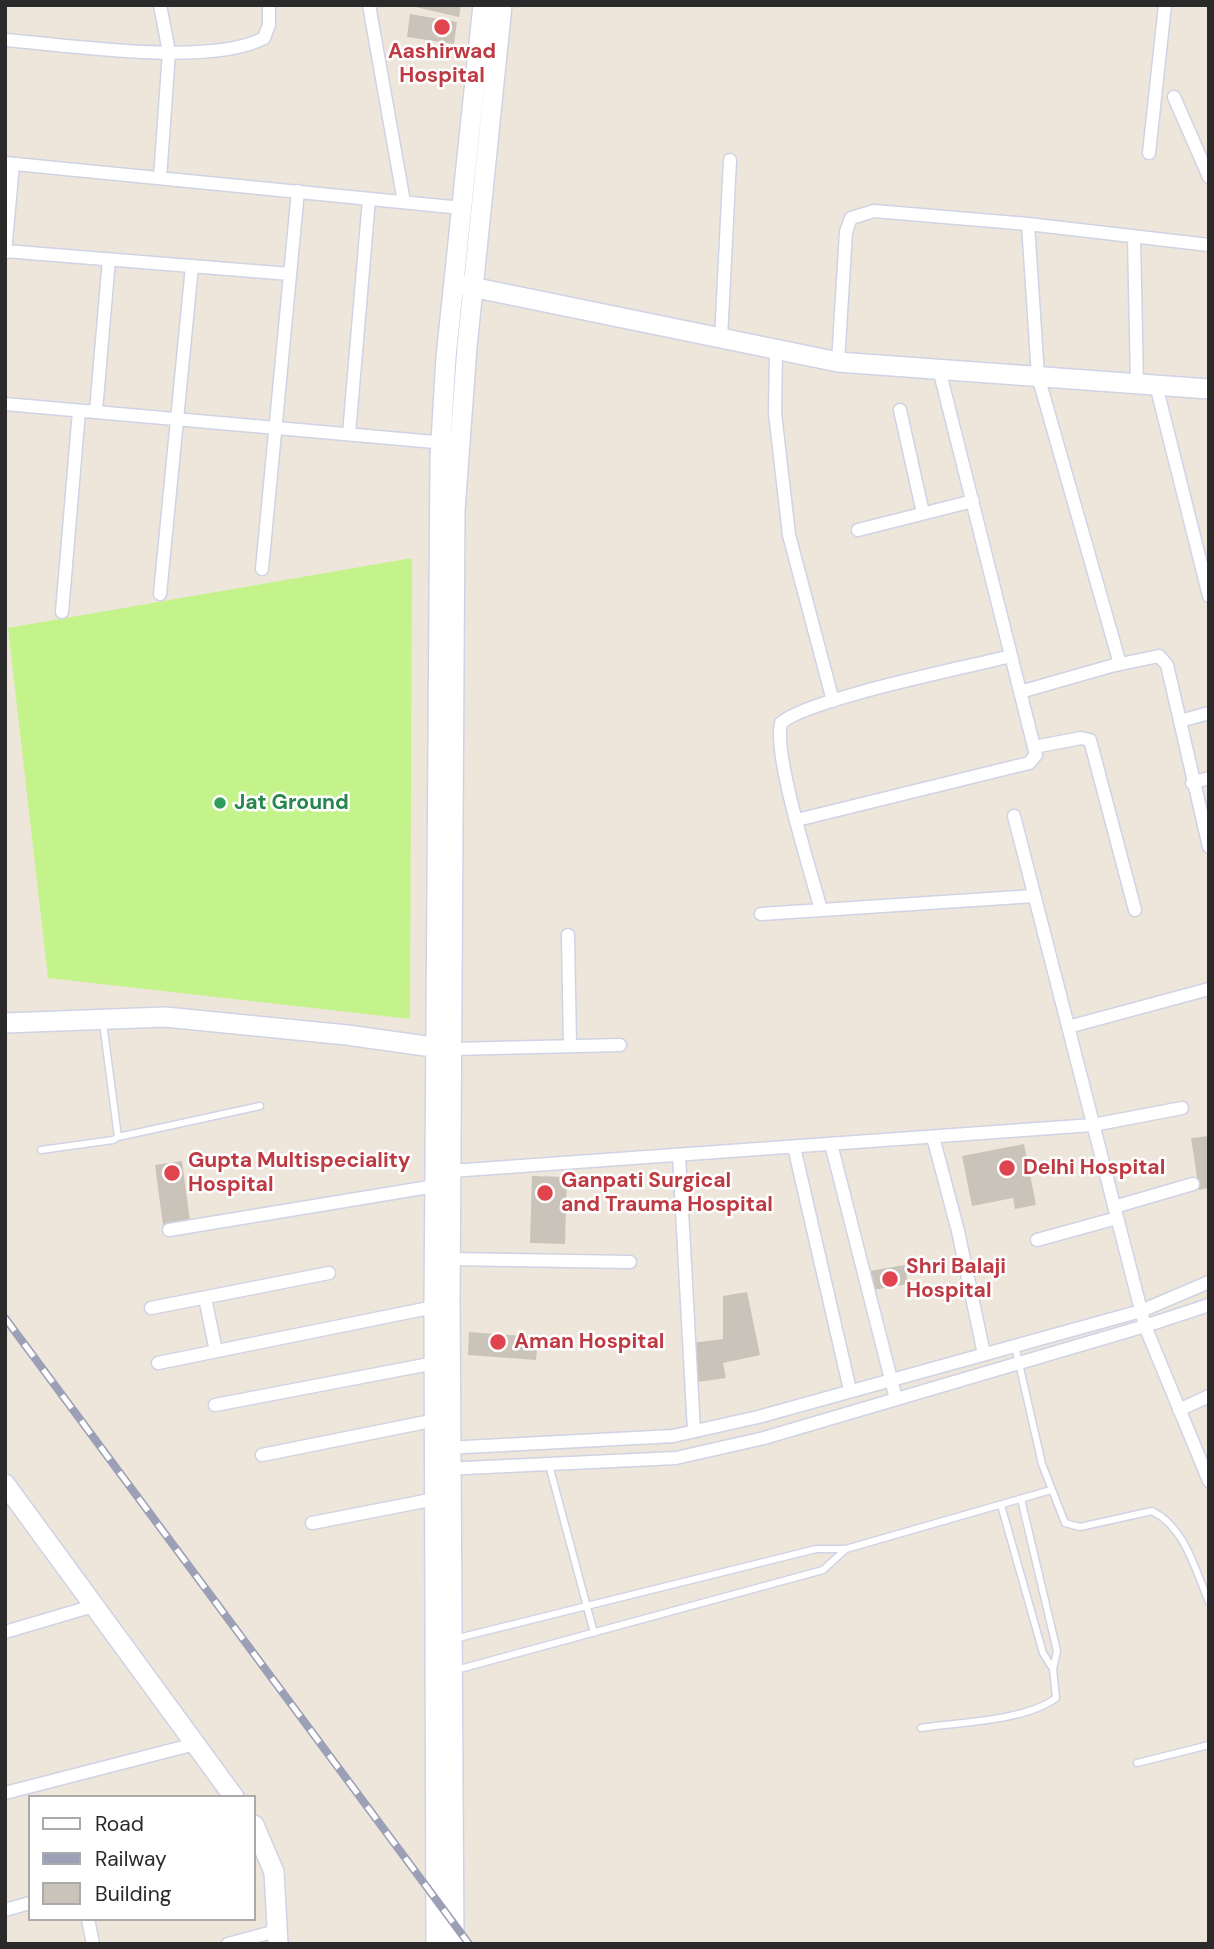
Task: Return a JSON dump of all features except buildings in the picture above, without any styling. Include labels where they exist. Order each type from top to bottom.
[{"type":"main road","points":[[464,286],[462,208],[484,5]]},
{"type":"main road","points":[[443,1448],[436,1420],[434,1307],[435,1186],[443,1048],[444,840],[455,510],[450,443],[464,286],[502,5]]},
{"type":"main road","points":[[464,286],[838,362],[1209,389]]},
{"type":"main road","points":[[5,1023],[103,1017],[165,1017],[347,1035],[443,1048]]},
{"type":"main road","points":[[436,1944],[444,1673],[443,1448],[451,1171],[443,1048]]},
{"type":"main road","points":[[443,1469],[435,1499],[444,1641]]},
{"type":"main road","points":[[5,1484],[233,1795]]},
{"type":"main road","points":[[444,1673],[454,1944]]},
{"type":"main road","points":[[257,1835],[274,1872],[277,1937]]},
{"type":"street","points":[[160,5],[169,52],[160,178]]},
{"type":"street","points":[[5,40],[192,53],[251,45],[264,38],[269,25],[268,5]]},
{"type":"street","points":[[369,5],[404,202]]},
{"type":"street","points":[[1149,153],[1165,5]]},
{"type":"street","points":[[1174,97],[1209,177]]},
{"type":"street","points":[[721,339],[730,160]]},
{"type":"street","points":[[290,274],[5,252],[9,164],[462,208]]},
{"type":"street","points":[[262,569],[298,191]]},
{"type":"street","points":[[349,434],[369,199]]},
{"type":"street","points":[[838,362],[846,232],[850,218],[874,211],[1028,224],[1209,245]]},
{"type":"street","points":[[1028,224],[1038,376],[1120,664]]},
{"type":"street","points":[[1134,236],[1146,384],[1209,596]]},
{"type":"street","points":[[96,411],[109,259]]},
{"type":"street","points":[[160,594],[192,266]]},
{"type":"street","points":[[776,350],[775,414],[789,534],[833,701]]},
{"type":"street","points":[[797,820],[1029,763],[1036,755],[939,369]]},
{"type":"street","points":[[5,404],[450,443]]},
{"type":"street","points":[[900,410],[923,513]]},
{"type":"street","points":[[62,612],[79,411]]},
{"type":"street","points":[[858,530],[972,501]]},
{"type":"street","points":[[821,910],[785,770],[779,731],[781,723],[796,713],[833,701],[1011,656]]},
{"type":"street","points":[[1020,692],[1120,664],[1161,656],[1167,665],[1192,783],[1209,847]]},
{"type":"street","points":[[1180,721],[1209,713]]},
{"type":"street","points":[[1034,747],[1081,738],[1090,740],[1135,910]]},
{"type":"street","points":[[1192,783],[1209,778]]},
{"type":"street","points":[[1014,816],[1145,1326],[1209,1480]]},
{"type":"street","points":[[761,914],[1034,896]]},
{"type":"street","points":[[568,935],[570,1046]]},
{"type":"street","points":[[1068,1027],[1209,989]]},
{"type":"street","points":[[443,1048],[620,1045]]},
{"type":"street","points":[[451,1171],[1093,1125],[1182,1108]]},
{"type":"street","points":[[933,1137],[958,1231],[984,1354]]},
{"type":"street","points":[[831,1144],[896,1399]]},
{"type":"street","points":[[794,1147],[850,1390]]},
{"type":"street","points":[[680,1155],[694,1431]]},
{"type":"street","points":[[1037,1240],[1193,1184]]},
{"type":"street","points":[[169,1230],[435,1186]]},
{"type":"street","points":[[450,1259],[630,1262]]},
{"type":"street","points":[[152,1308],[329,1273]]},
{"type":"street","points":[[443,1448],[673,1436],[758,1417],[890,1378],[1141,1311],[1209,1282]]},
{"type":"street","points":[[205,1298],[216,1351]]},
{"type":"street","points":[[443,1469],[676,1458],[764,1438],[1145,1326],[1209,1304]]},
{"type":"street","points":[[158,1363],[434,1307]]},
{"type":"street","points":[[215,1405],[435,1363]]},
{"type":"street","points":[[1179,1410],[1209,1396]]},
{"type":"street","points":[[262,1455],[436,1420]]},
{"type":"street","points":[[312,1523],[435,1499]]},
{"type":"street","points":[[5,1632],[93,1605]]},
{"type":"street","points":[[5,1793],[195,1744]]},
{"type":"street","points":[[5,1910],[28,1904]]},
{"type":"street","points":[[88,1921],[93,1944]]},
{"type":"street","points":[[228,1944],[277,1937]]},
{"type":"lane","points":[[103,1017],[118,1137]]},
{"type":"lane","points":[[41,1150],[113,1140],[260,1105]]},
{"type":"lane","points":[[1015,1346],[1060,1516],[1071,1527],[1152,1511],[1166,1517],[1178,1533],[1209,1602]]},
{"type":"lane","points":[[549,1465],[594,1633]]},
{"type":"lane","points":[[444,1641],[816,1549],[846,1549],[1051,1490]]},
{"type":"lane","points":[[920,1728],[1024,1712],[1047,1705],[1056,1698],[1053,1669],[1057,1651],[1021,1499]]},
{"type":"lane","points":[[1001,1505],[1042,1653],[1053,1669]]},
{"type":"lane","points":[[444,1673],[823,1570],[846,1549]]},
{"type":"lane","points":[[1137,1763],[1209,1745]]},
{"type":"green space","name":"Jat Ground","points":[[412,558],[410,1019],[48,978],[8,628]]},
{"type":"railway","points":[[5,1318],[469,1944]]},
{"type":"place","name":"Aashirwad Hospital","points":[[442,27]]},
{"type":"place","name":"Jat Ground","points":[[220,803]]},
{"type":"place","name":"Delhi Hospital","points":[[1007,1168]]},
{"type":"place","name":"Gupta Multispeciality Hospital","points":[[172,1173]]},
{"type":"place","name":"Ganpati Surgical and Trauma Hospital","points":[[545,1193]]},
{"type":"place","name":"Shri Balaji Hospital","points":[[890,1279]]},
{"type":"place","name":"Aman Hospital","points":[[498,1342]]}]
